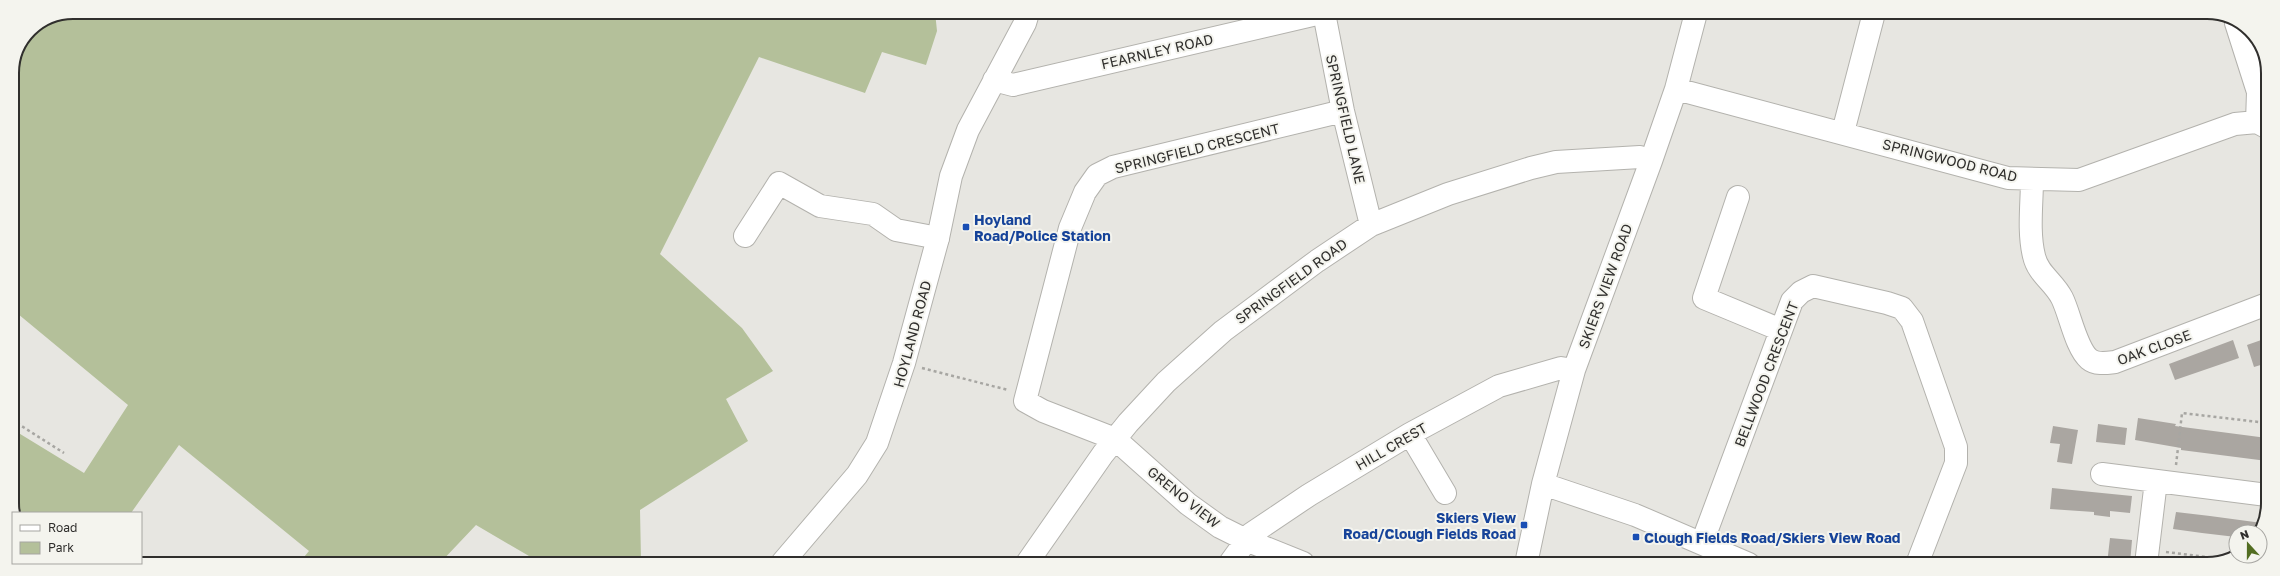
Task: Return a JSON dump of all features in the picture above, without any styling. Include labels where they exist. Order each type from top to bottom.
[{"type":"street","name":"HOYLAND ROAD","points":[[787,557],[857,475],[877,443],[904,363],[938,238],[951,176],[968,130],[1026,19]]},
{"type":"street","name":"FEARNLEY ROAD","points":[[994,80],[1013,85],[1295,19]]},
{"type":"street","name":"SPRINGFIELD LANE","points":[[1325,19],[1343,111],[1371,225]]},
{"type":"street","name":"SKIERS VIEW ROAD","points":[[1527,557],[1543,484],[1574,370],[1676,89],[1694,19]]},
{"type":"street","points":[[1843,132],[1872,19]]},
{"type":"street","points":[[2238,29],[2258,92],[2261,112]]},
{"type":"street","name":"SPRINGWOOD ROAD","points":[[1676,89],[1843,132],[2008,178],[2079,180],[2235,124],[2261,125]]},
{"type":"street","name":"SPRINGFIELD CRESCENT","points":[[1027,395],[1070,228],[1085,192],[1097,175],[1112,167],[1343,111]]},
{"type":"street","name":"SPRINGFIELD ROAD","points":[[1031,557],[1115,439],[1166,382],[1223,331],[1317,261],[1371,225],[1448,194],[1556,162],[1640,157],[1651,161]]},
{"type":"street","name":"OAK CLOSE","points":[[2032,179],[2032,244],[2035,260],[2042,274],[2060,294],[2080,344],[2087,358],[2092,362],[2115,362],[2261,306]]},
{"type":"street","points":[[745,236],[779,183],[820,206],[873,214],[896,230],[938,238]]},
{"type":"street","points":[[1738,197],[1704,298],[1781,330]]},
{"type":"street","name":"BELLWOOD CRESCENT","points":[[1702,543],[1792,301],[1801,292],[1813,286],[1887,303],[1902,308],[1912,321],[1956,448],[1956,463],[1920,557]]},
{"type":"street","name":"HILL CREST","points":[[1234,557],[1252,534],[1309,495],[1410,434],[1499,386],[1561,368],[1574,370]]},
{"type":"street","points":[[1027,395],[1026,401],[1033,407],[1115,439]]},
{"type":"street","points":[[1410,434],[1445,493]]},
{"type":"street","name":"GRENO VIEW","points":[[1115,439],[1188,504],[1220,527],[1286,557]]},
{"type":"street","points":[[2102,474],[2261,494]]},
{"type":"street","points":[[2147,557],[2165,482]]},
{"type":"street","points":[[1543,484],[1636,515],[1731,557]]},
{"type":"path","points":[[904,363],[1027,395]]},
{"type":"path","points":[[2165,482],[2182,413],[2261,422]]},
{"type":"path","points":[[19,424],[64,453]]},
{"type":"green space","points":[[73,19],[936,19],[937,31],[926,65],[882,52],[865,93],[759,57],[660,254],[742,328],[773,371],[726,399],[748,441],[640,510],[641,557],[531,557],[476,525],[446,557],[304,557],[309,551],[179,445],[132,512],[20,511],[19,433],[84,473],[128,405],[19,315],[20,62],[28,43],[43,28],[52,23]]},
{"type":"building","points":[[2233,340],[2239,358],[2175,380],[2169,364]]},
{"type":"building","points":[[2261,340],[2261,365],[2254,367],[2247,345]]},
{"type":"building","points":[[2138,418],[2176,424],[2175,426],[2261,437],[2261,460],[2181,450],[2181,448],[2135,440]]},
{"type":"building","points":[[2098,424],[2127,428],[2125,445],[2096,442]]},
{"type":"building","points":[[2053,426],[2078,430],[2072,464],[2057,462],[2060,444],[2050,443]]},
{"type":"building","points":[[2052,488],[2132,496],[2130,513],[2110,511],[2110,517],[2094,515],[2094,512],[2050,509]]},
{"type":"building","points":[[2176,512],[2257,522],[2257,524],[2228,524],[2228,536],[2173,529]]},
{"type":"building","points":[[2110,538],[2132,540],[2131,557],[2108,557]]},
{"type":"place","name":"Hoyland Road/Police Station","points":[[966,227]]},
{"type":"place","name":"Skiers View Road/Clough Fields Road","points":[[1524,525]]},
{"type":"place","name":"Clough Fields Road/Skiers View Road","points":[[1636,537]]}]
